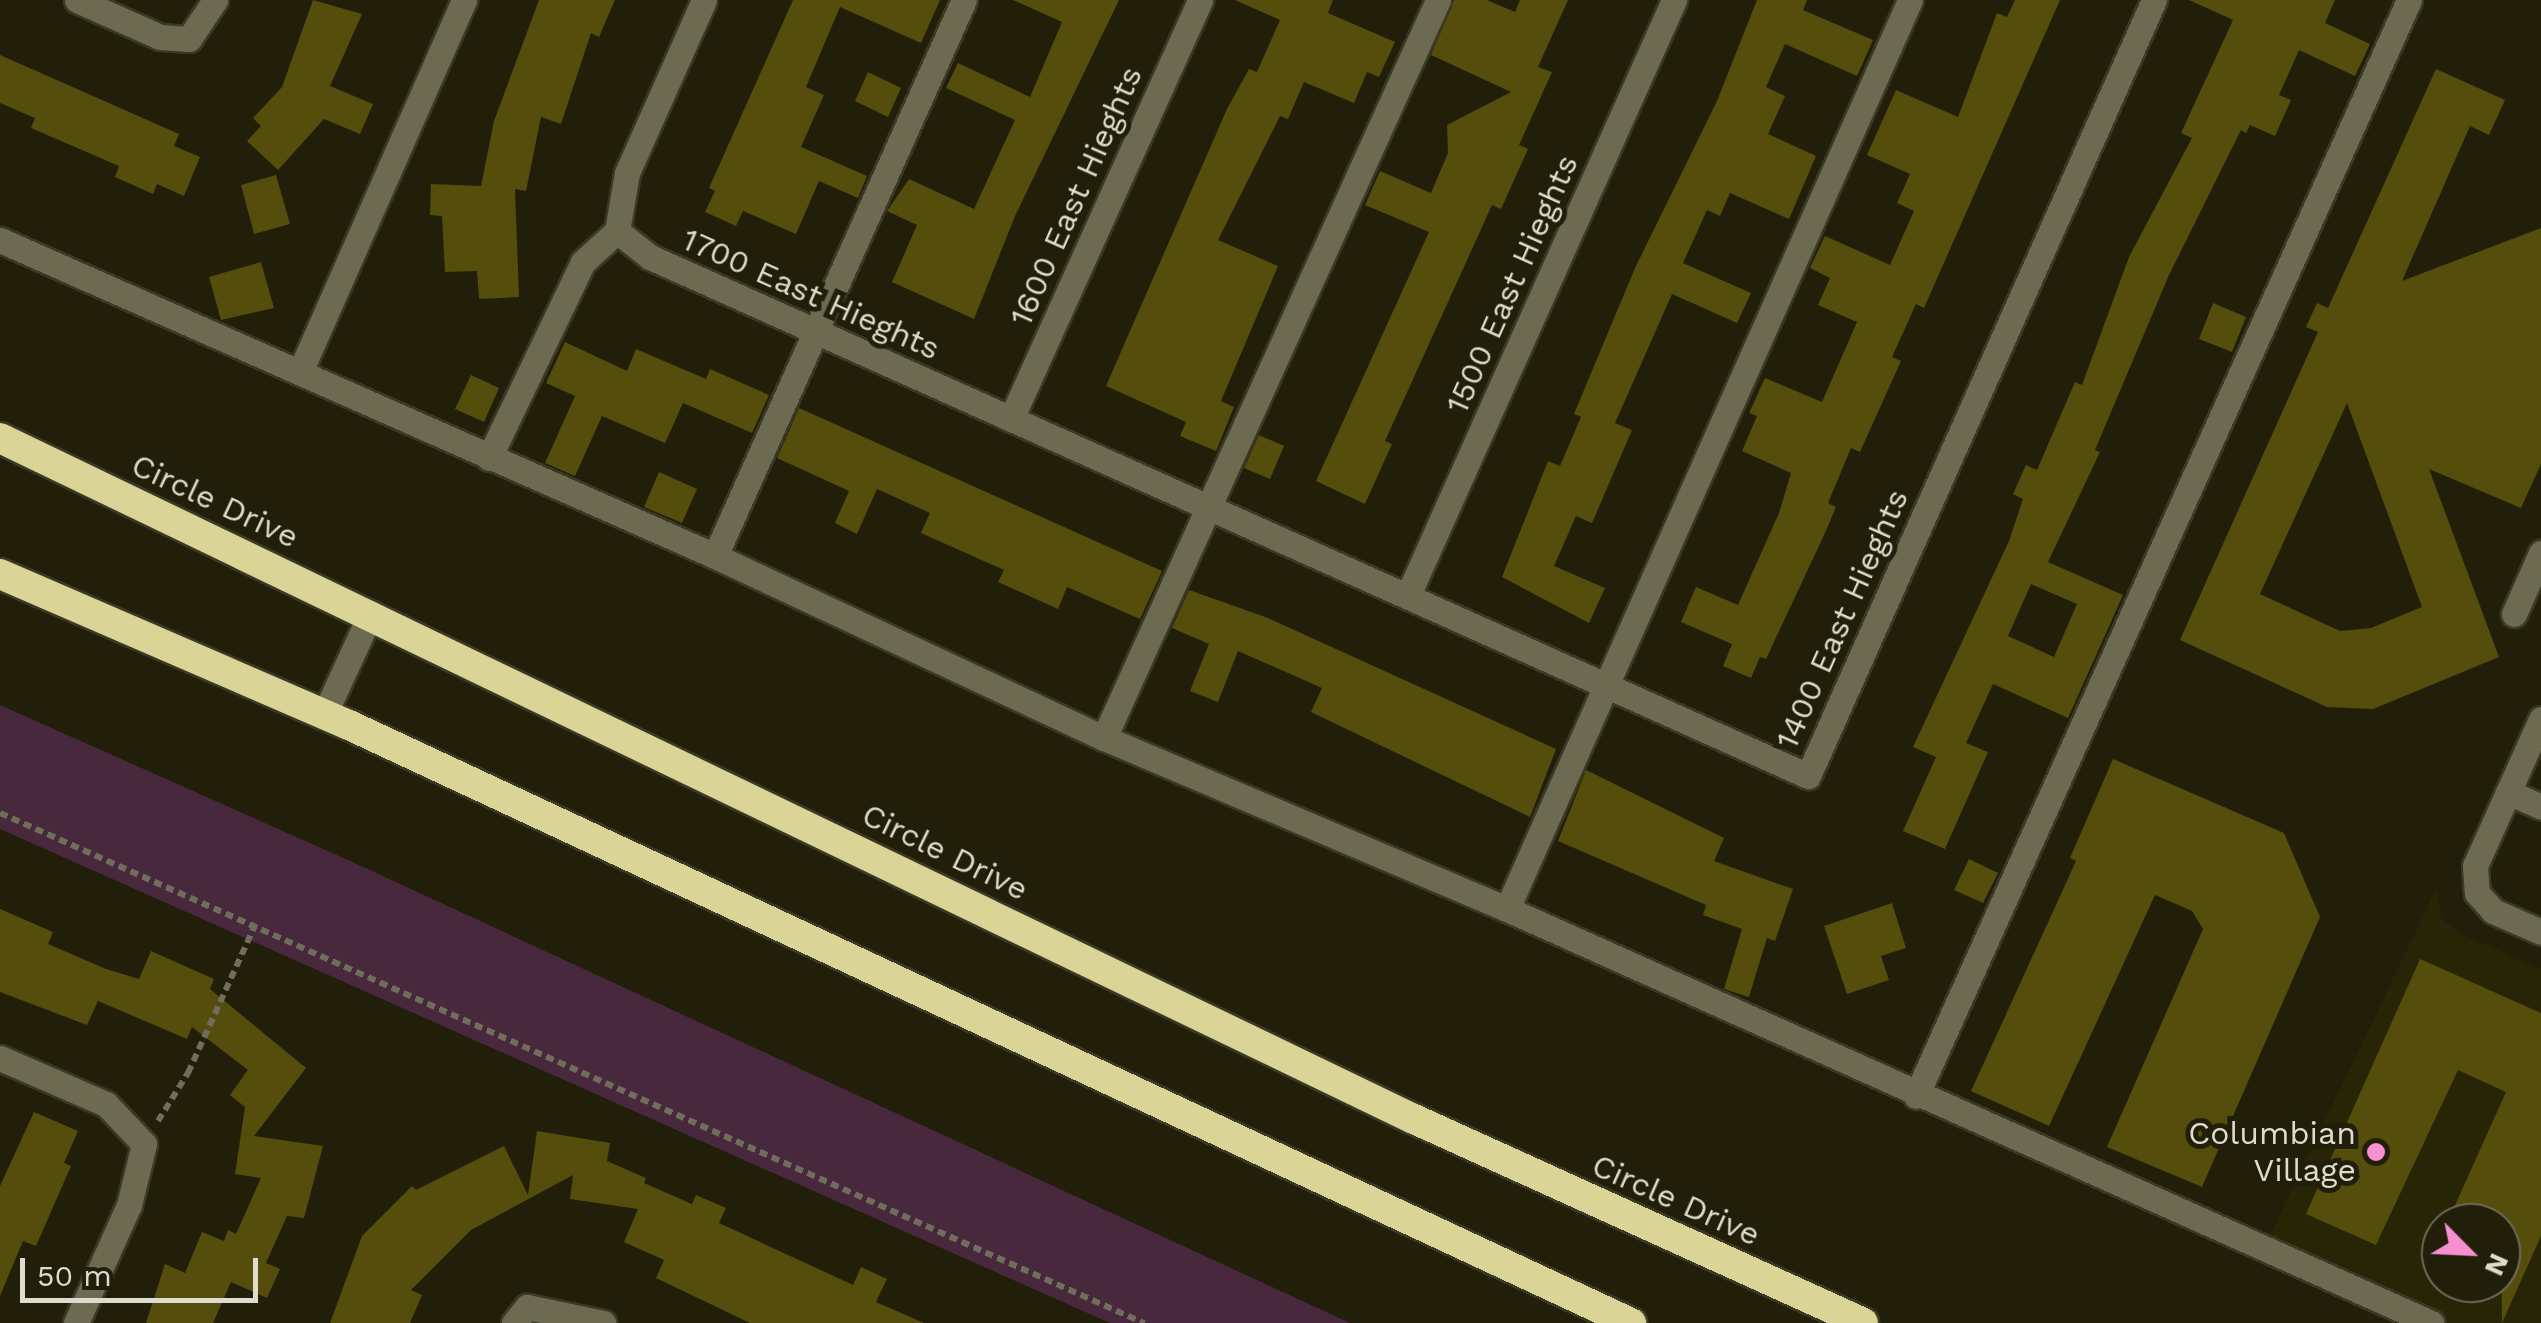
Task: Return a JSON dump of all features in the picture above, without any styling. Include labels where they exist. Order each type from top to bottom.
[{"type":"highway","name":"Circle Drive","points":[[0,438],[371,613],[1414,1119],[1863,1323]]},
{"type":"highway","points":[[0,574],[324,714],[1631,1323]]},
{"type":"street","points":[[77,0],[160,38],[190,38],[215,0]]},
{"type":"street","points":[[300,372],[464,0]]},
{"type":"street","points":[[489,458],[583,262],[618,231],[627,173],[704,0]]},
{"type":"street","points":[[716,556],[964,0]]},
{"type":"street","name":"1600 East Hieghts","points":[[1011,419],[1200,0]]},
{"type":"street","points":[[1104,738],[1438,0]]},
{"type":"street","name":"1500 East Hieghts","points":[[1409,594],[1674,0]]},
{"type":"street","points":[[1507,909],[1910,0]]},
{"type":"street","name":"1400 East Hieghts","points":[[1209,508],[1409,594],[1808,776],[2154,0]]},
{"type":"street","points":[[1916,1096],[2409,0]]},
{"type":"street","name":"1700 East Hieghts","points":[[618,231],[650,257],[1209,508]]},
{"type":"street","points":[[0,240],[716,556],[1104,738],[1507,909],[1916,1096],[2431,1323]]},
{"type":"street","points":[[2514,614],[2541,553]]},
{"type":"street","points":[[324,714],[371,613]]},
{"type":"street","points":[[2541,719],[2475,866],[2477,893],[2493,911],[2541,932]]},
{"type":"street","points":[[2508,792],[2541,807]]},
{"type":"street","points":[[0,1058],[106,1104],[144,1144],[129,1204],[76,1323]]},
{"type":"street","points":[[514,1323],[527,1307],[603,1323]]},
{"type":"path","points":[[0,813],[1144,1323]]},
{"type":"path","points":[[144,1144],[180,1084],[254,925]]},
{"type":"shaded area","points":[[0,705],[348,860],[1350,1323],[1110,1323],[0,829]]},
{"type":"shaded area","points":[[2437,887],[2441,917],[2457,932],[2541,969],[2541,1323],[2401,1323],[2259,1258]]},
{"type":"building","points":[[313,0],[362,14],[330,86],[373,104],[360,134],[324,119],[278,170],[247,141],[261,126],[253,118],[282,87]]},
{"type":"building","points":[[539,0],[615,0],[599,37],[591,33],[561,124],[541,117],[526,191],[515,189],[519,297],[479,299],[477,271],[445,272],[442,216],[430,215],[431,184],[481,186],[494,121]]},
{"type":"building","points":[[793,0],[940,0],[921,43],[840,7],[806,87],[824,95],[801,147],[867,176],[858,198],[819,181],[796,234],[743,211],[736,226],[705,212],[715,191],[709,188]]},
{"type":"building","points":[[1013,0],[1119,0],[1015,216],[974,319],[892,282],[917,225],[887,211],[909,179],[974,209],[1015,120],[946,88],[958,63],[1030,97],[1062,22]]},
{"type":"building","points":[[1235,0],[1333,0],[1328,13],[1395,42],[1379,77],[1367,72],[1354,103],[1304,82],[1288,119],[1280,116],[1218,240],[1278,266],[1221,401],[1234,407],[1216,451],[1180,436],[1186,422],[1106,386],[1227,109],[1249,69],[1257,72],[1280,20]]},
{"type":"building","points":[[1454,0],[1487,0],[1515,12],[1520,0],[1568,0],[1538,67],[1552,72],[1519,145],[1528,149],[1501,209],[1492,205],[1385,441],[1392,444],[1365,504],[1316,481],[1429,232],[1365,205],[1380,171],[1431,193],[1448,153],[1447,125],[1511,92],[1431,55]]},
{"type":"building","points":[[1757,0],[1807,0],[1803,10],[1873,40],[1857,76],[1785,44],[1766,87],[1785,96],[1768,134],[1816,156],[1789,219],[1730,193],[1720,216],[1707,210],[1683,263],[1751,293],[1737,323],[1672,294],[1615,423],[1632,430],[1592,523],[1576,516],[1554,566],[1605,588],[1589,623],[1502,577],[1548,461],[1560,466],[1581,417],[1574,414],[1635,268],[1717,101]]},
{"type":"building","points":[[2015,0],[2060,0],[1924,308],[1916,304],[1892,357],[1901,361],[1860,452],[1851,448],[1828,503],[1836,507],[1825,533],[1766,659],[1760,657],[1751,678],[1723,666],[1732,644],[1681,622],[1696,587],[1738,605],[1779,513],[1791,473],[1742,451],[1757,416],[1749,413],[1765,378],[1822,402],[1857,322],[1818,305],[1830,278],[1810,268],[1825,236],[1890,265],[1914,211],[1897,203],[1910,174],[1867,155],[1896,90],[1958,117],[1997,13],[2007,17]]},
{"type":"building","points":[[2189,0],[2335,0],[2325,23],[2370,44],[2355,76],[2299,50],[2279,95],[2291,100],[2275,136],[2250,125],[2246,133],[2241,130],[2169,275],[2095,450],[2100,452],[2048,562],[2123,595],[2068,718],[1993,684],[1966,743],[1988,752],[1945,849],[1903,831],[1936,757],[1913,747],[2009,541],[2023,499],[2013,494],[2026,465],[2037,470],[2075,382],[2082,385],[2129,257],[2192,138],[2181,133],[2233,20]],"holes":[[[2031,584],[2077,604],[2054,657],[2008,636]]]},
{"type":"building","points":[[0,55],[179,134],[174,146],[200,157],[184,196],[157,184],[153,194],[115,177],[119,166],[31,128],[35,118],[0,103]]},
{"type":"building","points":[[2436,69],[2505,100],[2489,135],[2470,126],[2402,281],[2541,228],[2541,464],[2521,508],[2429,469],[2499,657],[2373,709],[2327,707],[2180,640],[2318,332],[2306,327],[2317,303],[2328,308]],"holes":[[[2347,403],[2422,607],[2371,628],[2340,631],[2260,594]]]},
{"type":"building","points":[[868,72],[901,88],[888,117],[855,101]]},
{"type":"building","points":[[276,175],[290,224],[254,234],[241,185]]},
{"type":"building","points":[[261,262],[274,308],[221,320],[209,277]]},
{"type":"building","points":[[2213,303],[2246,317],[2232,352],[2199,339]]},
{"type":"building","points":[[565,342],[627,371],[636,349],[706,379],[710,369],[769,395],[752,433],[683,403],[665,443],[602,416],[575,476],[545,463],[575,396],[546,383]]},
{"type":"building","points":[[471,375],[499,388],[484,422],[455,409]]},
{"type":"building","points":[[799,408],[1162,571],[1140,619],[1067,587],[1058,609],[998,582],[1004,570],[921,533],[930,513],[877,489],[857,534],[835,523],[849,491],[777,458]]},
{"type":"building","points":[[1259,435],[1284,446],[1270,479],[1244,468]]},
{"type":"building","points":[[659,472],[697,489],[682,523],[644,507]]},
{"type":"building","points":[[1189,590],[1268,618],[1556,749],[1530,817],[1311,712],[1322,688],[1238,651],[1218,702],[1190,691],[1209,644],[1172,628]]},
{"type":"building","points":[[2113,759],[2284,833],[2320,917],[2202,1187],[2107,1147],[2203,929],[2192,911],[2155,895],[2049,1126],[1971,1091],[2076,861],[2070,858]]},
{"type":"building","points":[[1586,770],[1724,838],[1714,861],[1793,889],[1775,941],[1767,938],[1749,997],[1724,989],[1742,929],[1703,915],[1706,905],[1558,841]]},
{"type":"building","points":[[1969,859],[1998,873],[1983,903],[1954,890]]},
{"type":"building","points":[[1892,903],[1906,948],[1881,956],[1889,980],[1847,994],[1824,926]]},
{"type":"building","points":[[0,909],[53,932],[48,944],[106,969],[139,979],[151,951],[214,979],[210,989],[306,1068],[254,1136],[323,1146],[304,1218],[287,1216],[266,1263],[280,1269],[267,1298],[231,1282],[213,1323],[146,1323],[165,1264],[185,1273],[202,1232],[224,1241],[228,1230],[236,1234],[261,1178],[235,1174],[245,1107],[230,1095],[248,1070],[192,1027],[187,1039],[98,1001],[87,1025],[0,992]]},
{"type":"building","name":"Columbian Village","points":[[2420,959],[2541,1013],[2541,1236],[2521,1281],[2521,1203],[2456,1203],[2506,1092],[2458,1070],[2376,1245],[2306,1214]]},
{"type":"building","points":[[34,1112],[78,1131],[64,1163],[71,1166],[36,1246],[23,1241],[0,1296],[0,1186]]},
{"type":"building","points":[[537,1131],[610,1143],[607,1161],[646,1178],[644,1183],[692,1204],[696,1195],[726,1208],[719,1223],[853,1285],[861,1267],[887,1279],[876,1302],[924,1323],[750,1323],[656,1278],[664,1260],[624,1242],[638,1209],[570,1199],[573,1175],[471,1230],[411,1290],[422,1295],[410,1323],[330,1323],[362,1236],[412,1186],[416,1190],[504,1146],[528,1195]]},
{"type":"building","name":"Columbian Village","points":[[2502,1303],[2511,1303],[2502,1323]]},
{"type":"place","name":"Columbian Village","points":[[2376,1152]]}]
